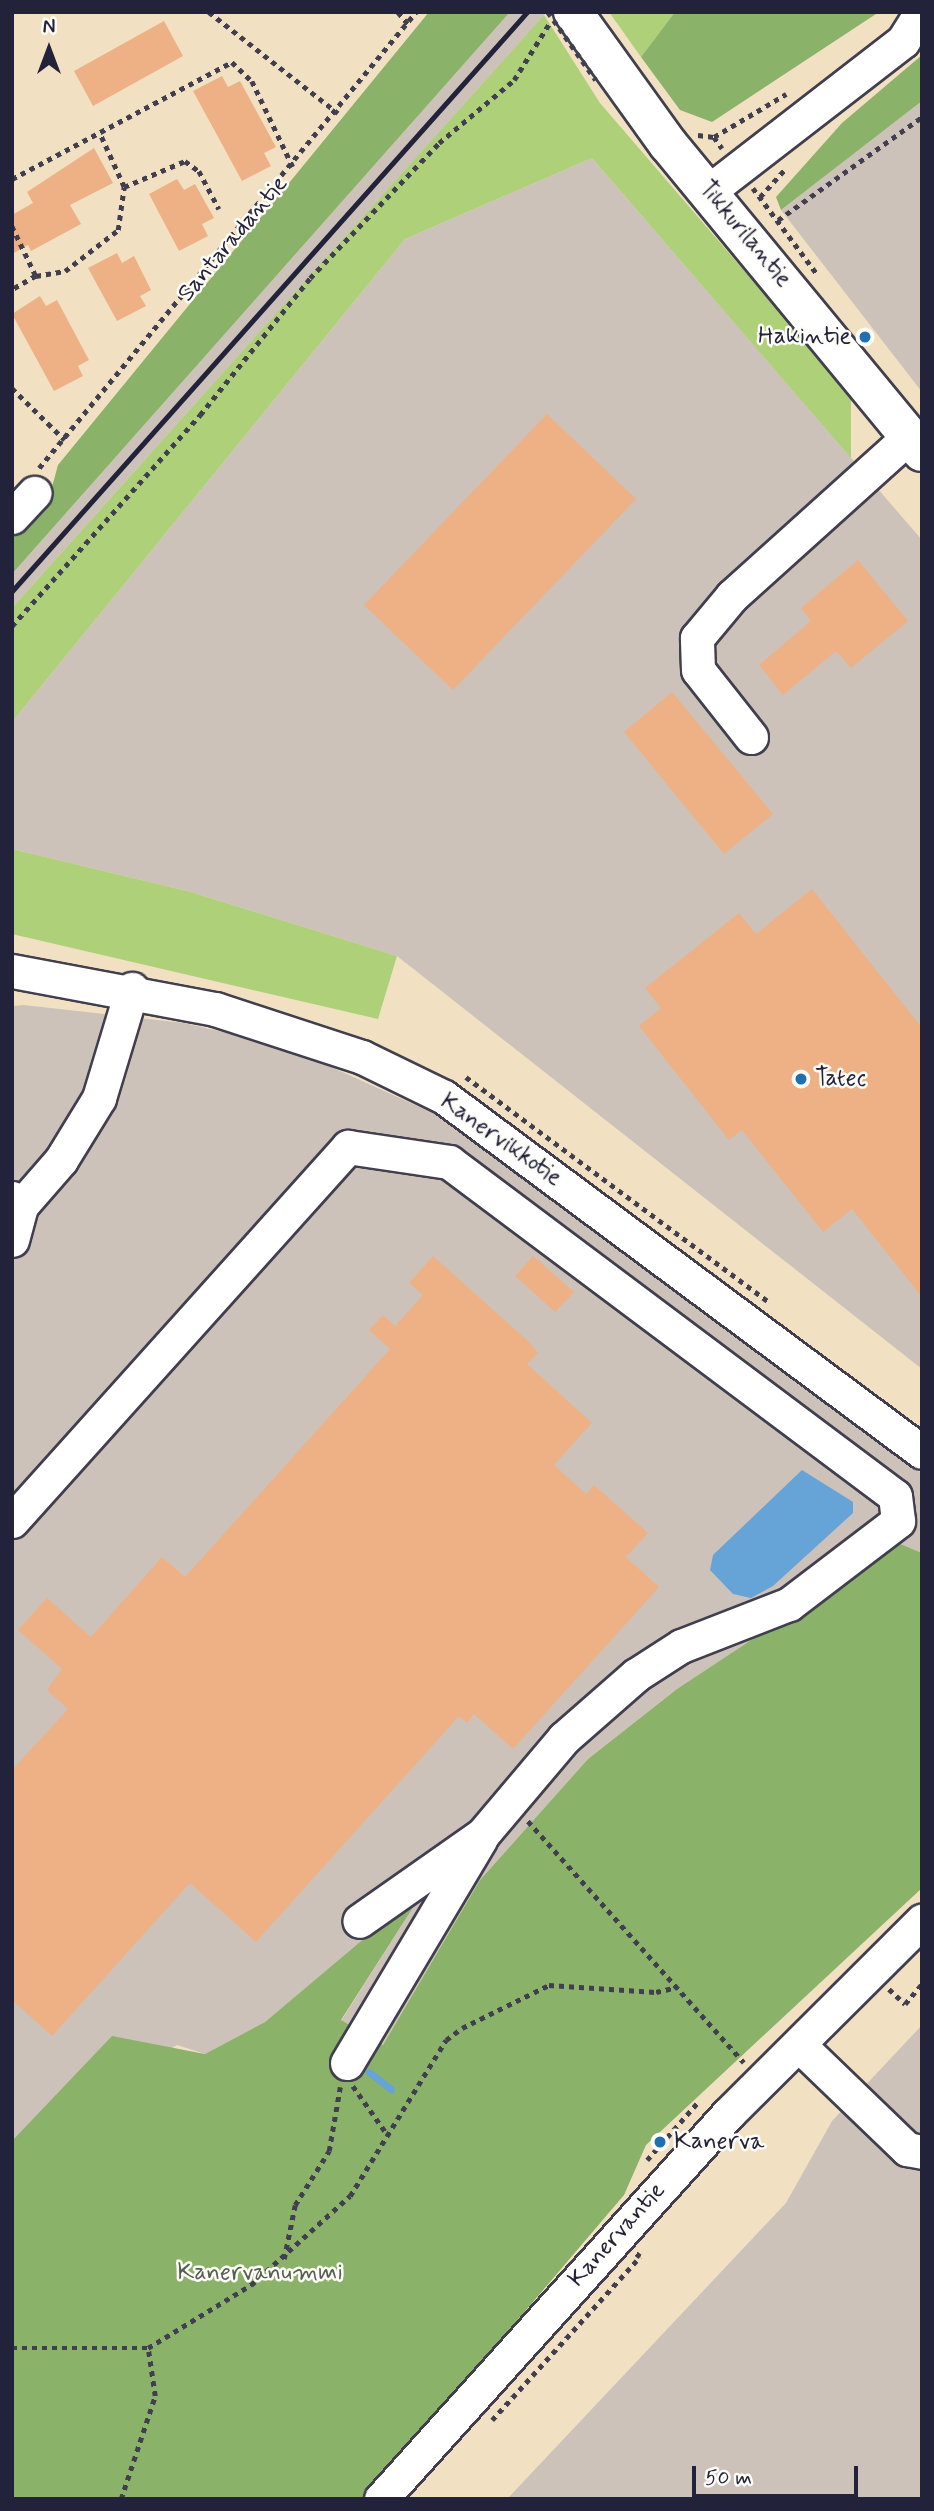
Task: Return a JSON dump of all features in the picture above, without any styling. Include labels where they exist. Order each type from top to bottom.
[{"type":"main road","name":"Tikkurilantie","points":[[573,12],[603,71],[709,191],[916,444]]},
{"type":"street","points":[[709,191],[903,41],[921,12]]},
{"type":"street","points":[[751,737],[698,670],[697,638],[732,596],[916,444]]},
{"type":"street","name":"Kanervikkotie","points":[[12,971],[132,989],[312,1039],[444,1097],[922,1452]]},
{"type":"street","points":[[12,1240],[17,1202],[61,1160],[99,1098],[132,989]]},
{"type":"street","points":[[12,1521],[348,1147],[449,1162],[895,1496],[899,1508],[898,1521],[789,1604],[681,1646],[636,1675],[564,1738],[513,1804],[483,1834],[359,1921]]},
{"type":"street","points":[[346,2063],[483,1834]]},
{"type":"street","name":"Kanervantie","points":[[381,2499],[645,2203],[922,1921]]},
{"type":"street","points":[[800,2046],[907,2149],[922,2152]]},
{"type":"path","points":[[209,12],[338,113]]},
{"type":"path","points":[[398,12],[408,24]]},
{"type":"path","name":"Santaradantie","points":[[31,491],[65,440],[338,113],[416,12]]},
{"type":"path","points":[[548,12],[603,71]]},
{"type":"path","points":[[12,625],[200,415],[310,278],[439,143],[514,80],[558,12]]},
{"type":"path","points":[[12,179],[232,62],[253,81],[293,167]]},
{"type":"path","points":[[778,220],[922,117]]},
{"type":"path","points":[[12,290],[36,276],[52,278],[107,244],[118,230],[124,187],[99,132]]},
{"type":"path","points":[[124,187],[185,160],[199,171],[219,209]]},
{"type":"path","points":[[12,226],[36,276]]},
{"type":"path","points":[[12,388],[65,440]]},
{"type":"path","points":[[513,1804],[744,2064]]},
{"type":"path","points":[[905,2004],[922,1984]]},
{"type":"path","points":[[12,2348],[148,2348],[284,2259],[350,2196],[446,2040],[462,2028],[549,1985],[656,1992],[677,1986]]},
{"type":"path","points":[[346,2063],[349,2082],[387,2134]]},
{"type":"path","points":[[284,2259],[295,2205],[329,2151],[346,2063]]},
{"type":"path","points":[[485,2428],[640,2257]]},
{"type":"path","points":[[121,2499],[155,2396],[148,2348]]},
{"type":"shaded area","points":[[510,12],[547,12],[12,608],[12,574]]},
{"type":"shaded area","points":[[922,101],[922,392],[781,210]]},
{"type":"shaded area","points":[[592,158],[922,540],[922,1369],[397,956],[191,892],[12,849],[12,722],[405,239]]},
{"type":"shaded area","points":[[24,1005],[184,1023],[285,1046],[446,1119],[922,1474],[922,1553],[898,1543],[677,1689],[588,1759],[480,1880],[383,2045],[341,2021],[414,1906],[410,1901],[265,2022],[205,2054],[177,2045],[12,2141],[12,1006]]},
{"type":"shaded area","points":[[922,2025],[922,2499],[507,2499],[786,2203],[832,2121]]},
{"type":"green space","points":[[429,12],[510,12],[12,574],[12,539],[49,498],[58,465]]},
{"type":"green space","points":[[609,12],[675,12],[641,57]]},
{"type":"green space","points":[[675,12],[879,12],[712,122],[680,110],[641,57]]},
{"type":"green space","points":[[544,15],[600,103],[851,395],[851,458],[592,158],[405,239],[12,722],[12,608]]},
{"type":"green space","points":[[922,55],[922,101],[781,210],[776,197],[842,123]]},
{"type":"green space","points":[[12,849],[191,892],[397,956],[378,1019],[12,934]]},
{"type":"green space","name":"Kanervanummi","points":[[898,1543],[922,1553],[922,1888],[646,2145],[624,2195],[372,2491],[364,2499],[12,2499],[12,2141],[112,2036],[205,2054],[265,2022],[410,1900],[414,1906],[341,2020],[383,2045],[480,1880],[588,1759],[677,1689]]},
{"type":"water","points":[[802,1470],[853,1502],[853,1513],[773,1586],[751,1598],[733,1594],[710,1570],[713,1555]]},
{"type":"building","points":[[164,21],[183,56],[93,106],[74,71]]},
{"type":"building","points":[[222,76],[228,87],[240,81],[276,147],[264,153],[271,166],[242,181],[193,91]]},
{"type":"building","points":[[94,148],[113,183],[70,205],[81,224],[31,251],[28,245],[12,254],[12,215],[33,203],[27,192]]},
{"type":"building","points":[[177,179],[184,190],[195,184],[214,218],[202,224],[208,236],[179,251],[149,194]]},
{"type":"building","points":[[117,253],[122,263],[134,256],[151,290],[140,296],[146,306],[117,321],[88,268]]},
{"type":"building","points":[[40,296],[46,306],[57,300],[89,360],[78,366],[83,376],[54,391],[12,314]]},
{"type":"building","points":[[547,414],[636,499],[453,690],[364,605]]},
{"type":"building","points":[[858,560],[908,621],[851,668],[836,651],[783,695],[759,665],[811,621],[801,608]]},
{"type":"building","points":[[672,692],[773,814],[724,854],[624,732]]},
{"type":"building","name":"Tatec","points":[[812,889],[922,1028],[922,1297],[852,1209],[823,1232],[742,1130],[729,1140],[639,1026],[661,1008],[645,988],[739,913],[756,934]]},
{"type":"building","points":[[433,1256],[530,1343],[538,1353],[527,1364],[592,1423],[554,1465],[586,1494],[594,1485],[648,1533],[626,1557],[659,1587],[513,1749],[474,1714],[467,1723],[459,1716],[256,1942],[190,1883],[52,2036],[12,2000],[12,1770],[68,1709],[47,1690],[62,1669],[18,1630],[47,1598],[91,1637],[162,1557],[185,1577],[390,1349],[369,1330],[383,1315],[395,1326],[423,1295],[409,1283]]},
{"type":"building","points":[[533,1256],[574,1292],[555,1312],[515,1276]]},
{"type":"waterway","points":[[369,2072],[391,2089]]},
{"type":"railway","points":[[12,591],[527,12]]},
{"type":"place","name":"Hakintie","points":[[865,337]]},
{"type":"place","name":"Tatec","points":[[801,1079]]},
{"type":"place","name":"Kanerva","points":[[660,2142]]}]
